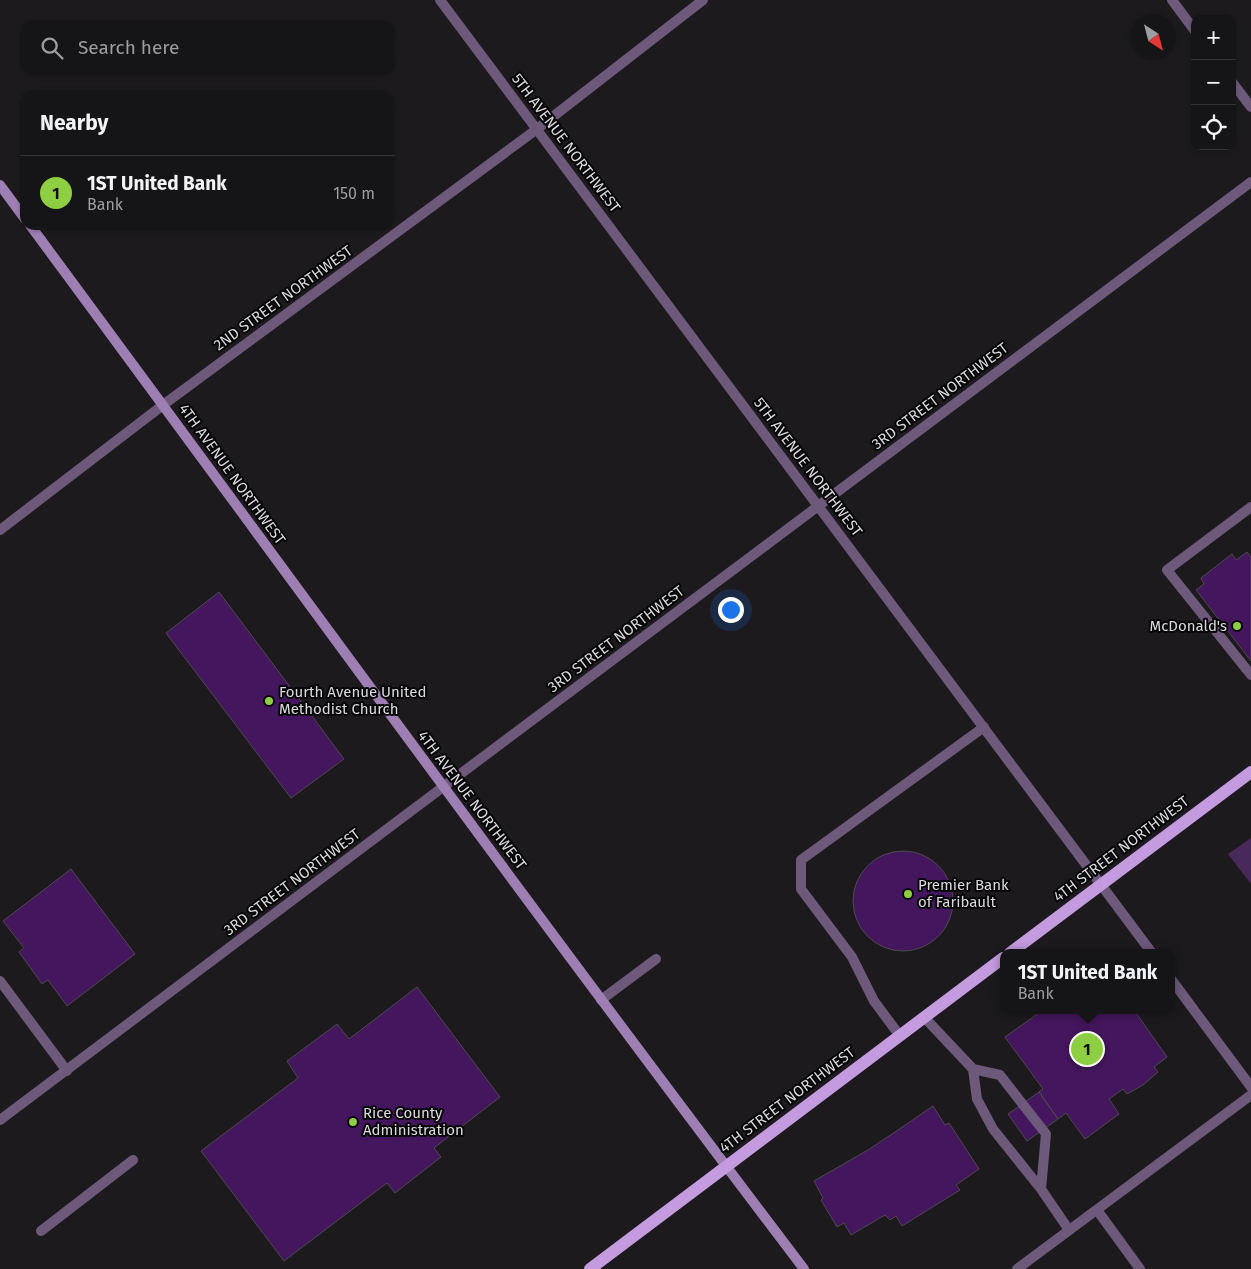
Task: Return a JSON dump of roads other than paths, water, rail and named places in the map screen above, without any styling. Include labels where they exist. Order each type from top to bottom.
[{"type":"main road","name":"4TH STREET NORTHWEST","points":[[1015,949],[1251,772]]},
{"type":"main road","name":"4TH STREET NORTHWEST","points":[[590,1269],[1000,960]]},
{"type":"street","name":"5TH AVENUE NORTHWEST","points":[[440,0],[1149,949]]},
{"type":"street","name":"2ND STREET NORTHWEST","points":[[0,530],[163,405],[537,129],[704,0]]},
{"type":"street","points":[[1172,0],[1191,26]]},
{"type":"street","points":[[1236,87],[1251,107]]},
{"type":"street","name":"3RD STREET NORTHWEST","points":[[0,1120],[1251,182]]},
{"type":"street","points":[[0,185],[20,212]]},
{"type":"street","name":"4TH AVENUE NORTHWEST","points":[[34,230],[443,787],[804,1269]]},
{"type":"street","points":[[1251,507],[1167,570],[1251,675]]},
{"type":"street","points":[[900,1036],[874,1001],[852,957],[801,889],[801,860],[984,727]]},
{"type":"street","points":[[601,1000],[656,959]]},
{"type":"street","points":[[0,981],[67,1071]]},
{"type":"street","points":[[1175,984],[1251,1087]]},
{"type":"street","points":[[924,1017],[973,1070],[977,1099],[993,1128],[1041,1189],[1069,1230]]},
{"type":"street","points":[[973,1070],[1000,1075],[1046,1134],[1041,1189]]},
{"type":"street","points":[[1017,1269],[1251,1095]]},
{"type":"street","points":[[41,1231],[133,1160]]},
{"type":"street","points":[[1097,1210],[1140,1269]]},
{"type":"place","name":"McDonald's","points":[[1237,626]]},
{"type":"place","name":"Fourth Avenue United Methodist Church","points":[[269,701]]},
{"type":"place","name":"Premier Bank of Faribault","points":[[908,894]]},
{"type":"place","name":"1ST United Bank","points":[[1087,1049]]},
{"type":"place","name":"Rice County Administration","points":[[353,1122]]}]
